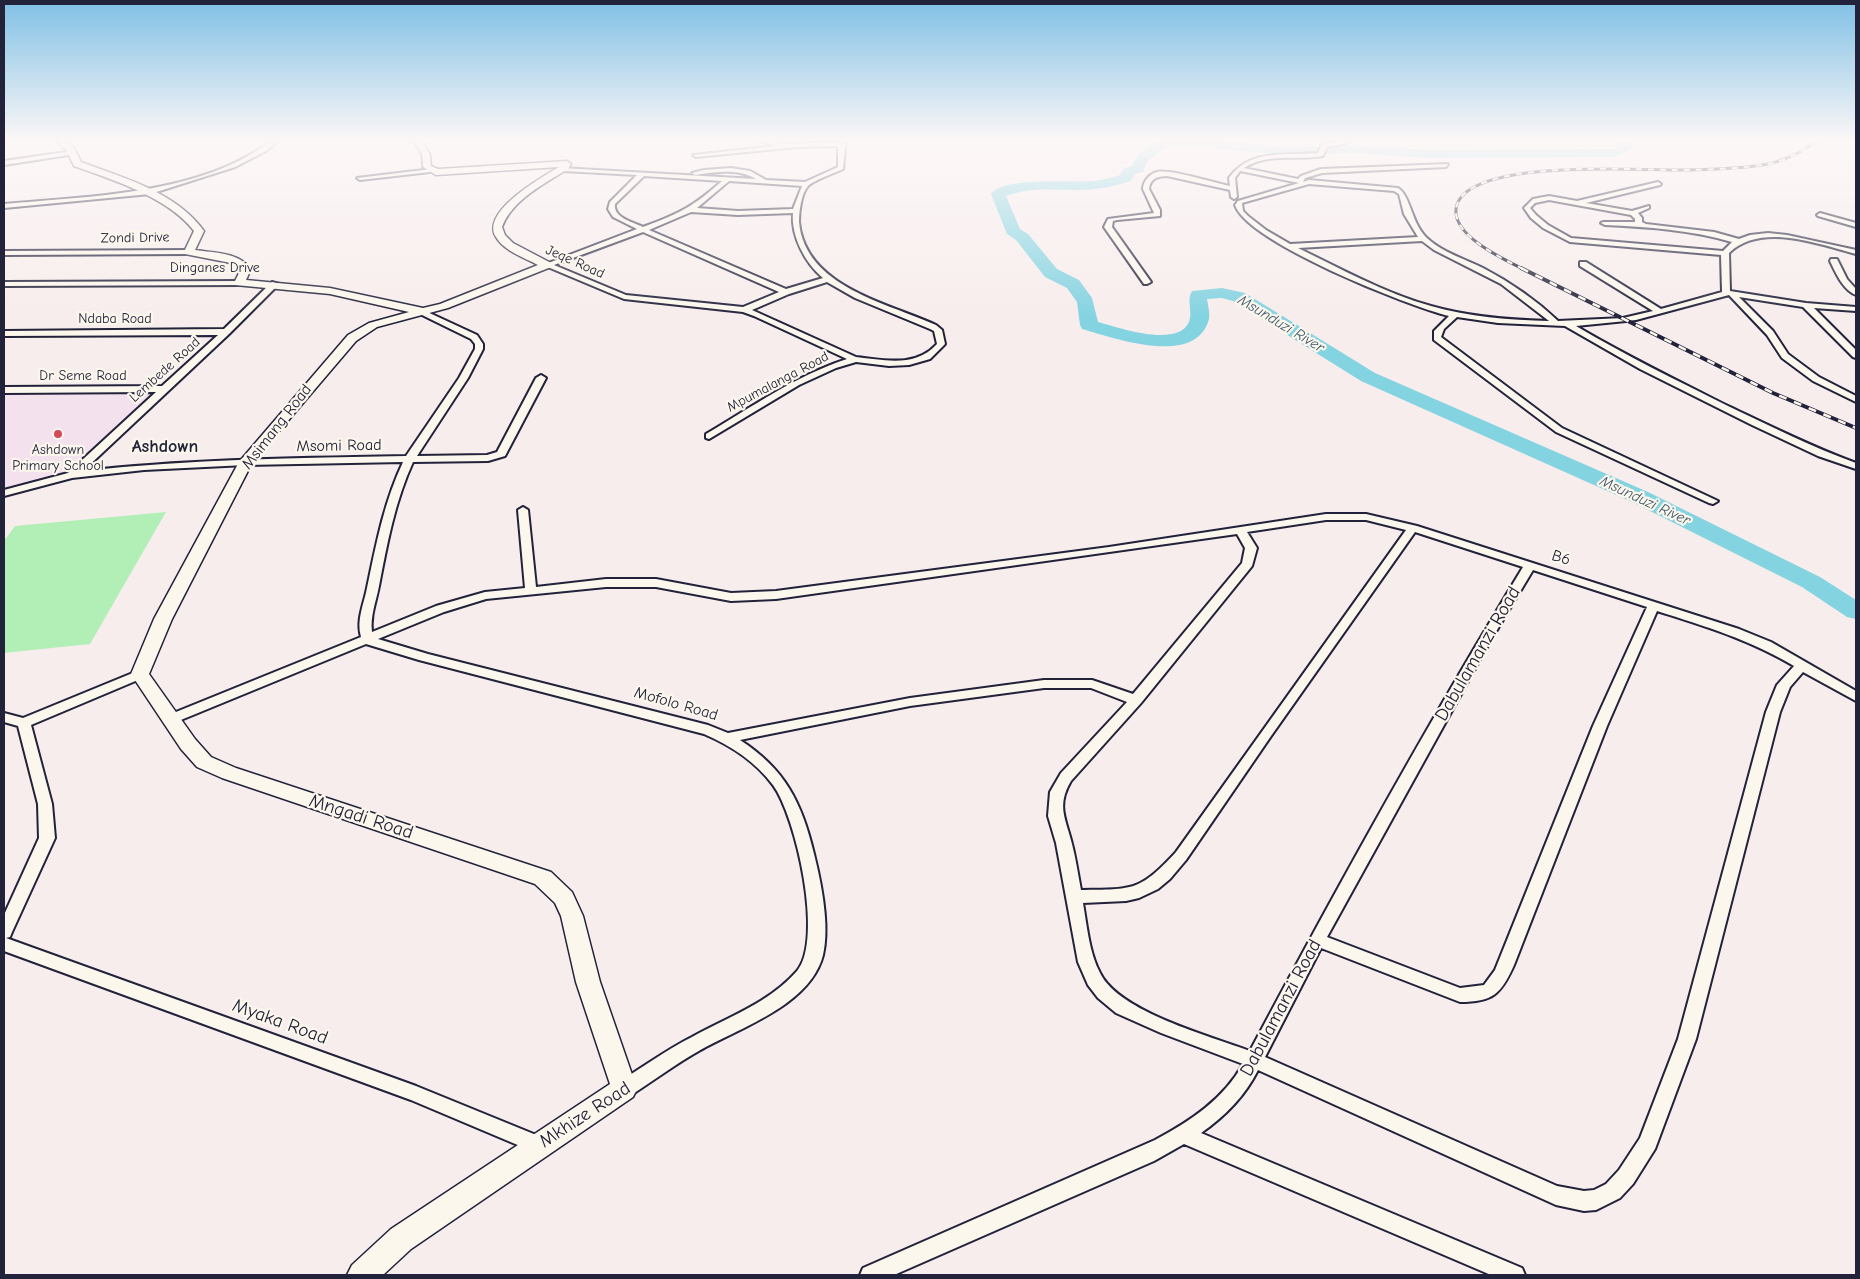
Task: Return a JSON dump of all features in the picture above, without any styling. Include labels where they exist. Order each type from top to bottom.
[{"type":"street","points":[[4,206],[80,199]]},
{"type":"street","points":[[159,199],[198,226],[199,235],[189,252]]},
{"type":"street","name":"Jeqe Road","points":[[520,199],[502,215],[497,223],[497,231],[505,241],[546,265],[624,297],[744,310],[767,318],[854,359]]},
{"type":"street","points":[[616,199],[610,209],[620,219],[786,292]]},
{"type":"street","points":[[546,265],[646,230],[690,210],[704,199]]},
{"type":"street","points":[[690,210],[738,213],[795,211],[800,199]]},
{"type":"street","points":[[1147,282],[1108,227],[1110,220],[1120,217],[1158,215],[1149,199]]},
{"type":"street","points":[[1236,199],[1240,202]]},
{"type":"street","points":[[1240,202],[1250,199]]},
{"type":"street","points":[[1404,199],[1408,215],[1423,239],[1439,251],[1495,278],[1560,322],[1612,350],[1798,443],[1856,466]]},
{"type":"street","points":[[1540,199],[1530,202],[1527,211],[1561,236],[1570,240],[1725,253],[1737,241]]},
{"type":"street","points":[[1547,199],[1633,213],[1639,218],[1638,222],[1642,226]]},
{"type":"street","points":[[1578,203],[1596,199]]},
{"type":"street","points":[[1240,202],[1238,208],[1246,218],[1288,246],[1414,303],[1456,315],[1560,322],[1625,320],[1729,293],[1806,305],[1856,309]]},
{"type":"street","points":[[1633,213],[1647,208]]},
{"type":"street","name":"Mpumalanga Road","points":[[709,436],[797,384],[854,359],[886,363],[923,360],[936,351],[941,344],[938,330],[933,326],[828,279],[816,267],[802,244],[795,211]]},
{"type":"street","points":[[1820,215],[1856,225]]},
{"type":"street","points":[[1605,223],[1714,234],[1737,241],[1758,237],[1798,238],[1856,252]]},
{"type":"street","points":[[1288,246],[1423,239]]},
{"type":"street","name":"Zondi Drive","points":[[4,253],[189,252],[240,262],[246,269],[239,283]]},
{"type":"street","points":[[1725,253],[1729,293],[1770,333],[1793,363],[1816,379],[1856,399]]},
{"type":"street","points":[[1834,261],[1844,280],[1856,293]]},
{"type":"street","points":[[1582,264],[1658,311]]},
{"type":"street","name":"Msimang Road","points":[[140,674],[163,619],[246,462],[352,338],[373,325],[451,304],[546,265]]},
{"type":"street","points":[[744,310],[786,292],[828,279]]},
{"type":"street","name":"Dinganes Drive","points":[[4,284],[275,284],[332,290],[423,312]]},
{"type":"street","name":"Lembede Road","points":[[72,475],[275,284]]},
{"type":"street","points":[[1806,305],[1856,355]]},
{"type":"street","points":[[368,640],[365,624],[379,556],[396,496],[409,460],[461,382],[479,349],[479,344],[474,337],[423,312]]},
{"type":"street","points":[[1456,315],[1439,328],[1436,338],[1543,419],[1575,438],[1713,501]]},
{"type":"street","name":"Ndaba Road","points":[[4,334],[226,332]]},
{"type":"street","name":"Msomi Road","points":[[4,493],[72,475],[106,470],[246,462],[479,459],[501,454],[513,435],[541,378]]},
{"type":"street","name":"Dr Seme Road","points":[[4,390],[163,389]]},
{"type":"street","points":[[523,510],[531,591]]},
{"type":"street","name":"B6","points":[[171,719],[458,603],[485,596],[638,582],[663,584],[731,597],[767,596],[1099,551],[1317,518],[1346,516],[1366,518],[1413,528],[1751,638],[1856,697]]},
{"type":"street","points":[[1073,897],[1111,896],[1139,892],[1158,880],[1181,856],[1266,733],[1413,528]]},
{"type":"street","points":[[1239,529],[1251,548],[1248,564],[1136,700],[1066,777],[1057,792],[1055,816],[1064,842],[1086,962],[1094,980],[1104,993],[1122,1008],[1167,1028],[1254,1060],[1556,1195],[1584,1201],[1596,1200],[1613,1191],[1626,1177],[1648,1143],[1687,1039],[1773,712],[1784,685],[1802,665]]},
{"type":"street","name":"Dabulamanzi Road","points":[[870,1275],[1147,1155],[1210,1118],[1232,1097],[1246,1076],[1317,940],[1485,640],[1530,565]]},
{"type":"street","points":[[1317,940],[1460,995],[1483,994],[1492,990],[1498,984],[1506,965],[1600,726],[1654,605]]},
{"type":"street","name":"Mofolo Road","points":[[368,640],[424,657],[708,730],[728,738],[778,781],[796,817],[810,876],[816,932],[812,963]]},
{"type":"street","points":[[4,717],[24,723],[140,674]]},
{"type":"street","name":"Mngadi Road","points":[[140,674],[188,744],[204,762],[229,773],[518,868],[543,878],[564,898],[572,916],[588,982],[624,1089]]},
{"type":"street","points":[[728,738],[910,702],[1044,684],[1092,684],[1136,700]]},
{"type":"street","points":[[4,932],[47,838],[48,820],[45,804],[24,723]]},
{"type":"street","name":"Myaka Road","points":[[4,944],[416,1094],[539,1145]]},
{"type":"street","name":"Mkhize Road","points":[[362,1275],[401,1239],[539,1145],[695,1044],[772,1003],[790,990],[812,963]]},
{"type":"street","points":[[1184,1135],[1515,1275]]},
{"type":"shaded area","name":"Ashdown Primary School","points":[[155,393],[69,473],[4,489],[4,394]]},
{"type":"green space","points":[[166,512],[90,644],[4,653],[4,541],[15,526]]},
{"type":"waterway","name":"Msunduzi River","points":[[1000,199],[1013,231],[1022,237],[1051,273],[1073,284],[1086,302],[1089,325],[1144,339],[1164,341],[1181,339],[1194,332],[1200,318],[1198,295],[1222,293],[1239,297],[1368,377],[1640,497],[1811,582],[1856,611]]},
{"type":"railway","points":[[1462,199],[1456,209],[1457,219],[1462,228],[1492,253],[1523,269]]},
{"type":"railway","points":[[1523,269],[1773,393],[1856,428]]},
{"type":"place","name":"Ashdown Primary School","points":[[58,434]]},
{"type":"district","name":"Ashdown","points":[[165,447]]}]
